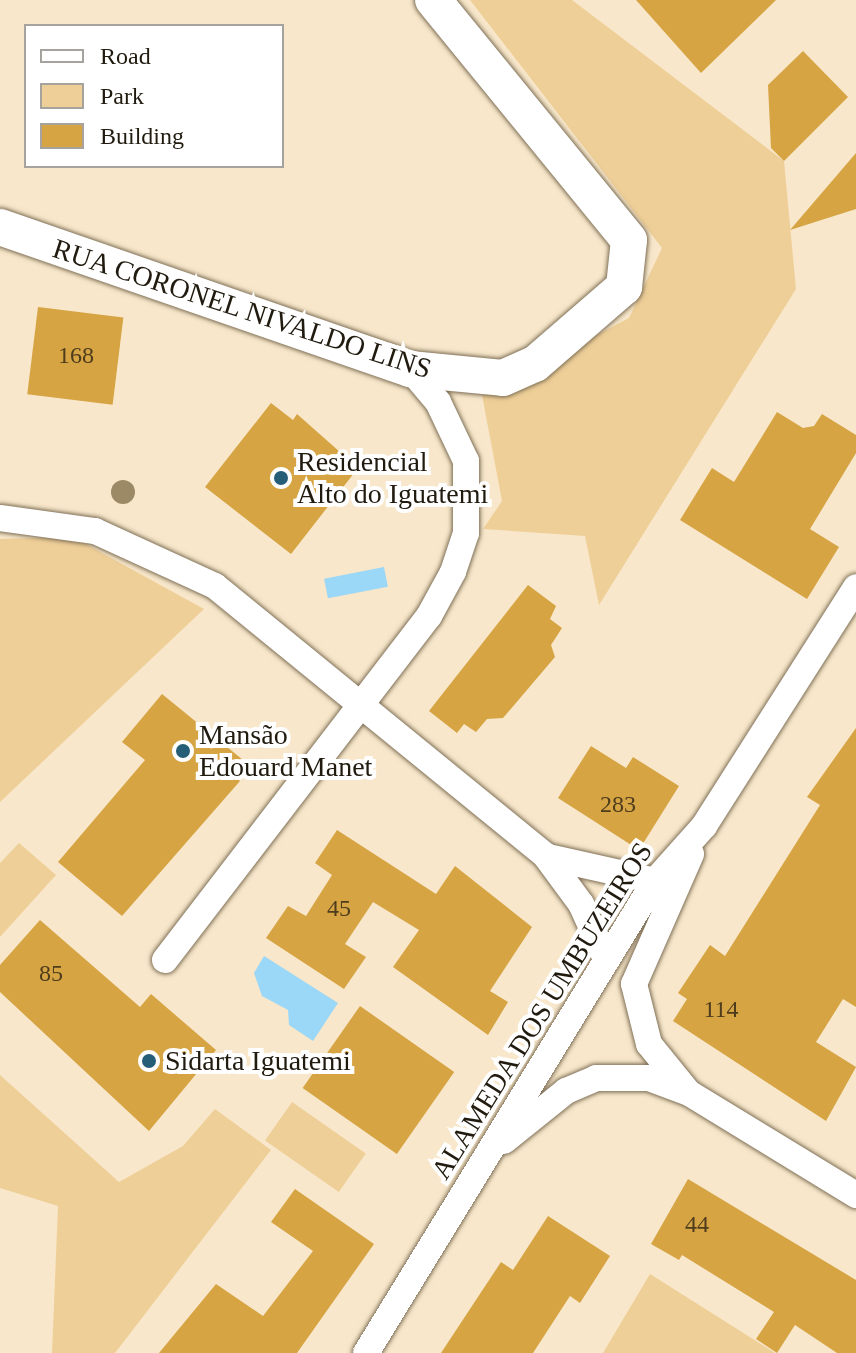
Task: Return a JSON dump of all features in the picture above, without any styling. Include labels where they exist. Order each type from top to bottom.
[{"type":"street","name":"RUA CORONEL NIVALDO LINS","points":[[0,227],[410,369],[490,379],[535,364],[608,304],[631,265],[629,240],[610,210],[433,0]]},
{"type":"street","points":[[165,960],[429,616],[466,533],[469,498],[459,436],[410,369]]},
{"type":"street","points":[[0,518],[95,531],[157,554],[215,586],[545,855],[581,904],[606,959]]},
{"type":"street","name":"ALAMEDA DOS UMBUZEIROS","points":[[366,1353],[655,881],[704,826],[856,587]]},
{"type":"street","points":[[689,1093],[649,1044],[634,984],[704,826]]},
{"type":"street","points":[[545,855],[599,874],[655,881]]},
{"type":"street","points":[[487,1157],[566,1091],[596,1078],[649,1078],[689,1093],[856,1195]]},
{"type":"green space","points":[[470,0],[572,0],[784,161],[796,289],[599,605],[585,536],[483,529],[502,501],[482,395],[629,318],[662,248]]},
{"type":"green space","points":[[73,537],[204,609],[0,802],[0,539]]},
{"type":"green space","points":[[19,843],[56,875],[0,937],[0,863]]},
{"type":"green space","points":[[0,1075],[119,1182],[183,1146],[215,1109],[271,1150],[115,1353],[52,1353],[58,1206],[0,1188]]},
{"type":"green space","points":[[292,1102],[366,1154],[339,1192],[265,1141]]},
{"type":"green space","points":[[650,1274],[775,1353],[603,1353]]},
{"type":"water","points":[[384,567],[388,587],[328,598],[324,579]]},
{"type":"water","points":[[264,956],[338,1003],[313,1041],[289,1025],[288,1010],[262,996],[254,973]]},
{"type":"building","points":[[636,0],[776,0],[701,73]]},
{"type":"building","points":[[803,51],[848,97],[784,161],[771,148],[768,85]]},
{"type":"building","points":[[856,153],[856,209],[790,230]]},
{"type":"building","points":[[38,307],[123,317],[113,405],[27,394]]},
{"type":"building","name":"Residencial Alto do Iguatemi","points":[[271,403],[293,420],[297,414],[358,468],[291,554],[205,487]]},
{"type":"building","points":[[777,412],[803,428],[814,426],[822,414],[856,435],[856,453],[810,529],[839,547],[807,599],[680,520],[712,468],[734,482]]},
{"type":"building","points":[[528,585],[556,606],[550,619],[562,628],[551,645],[555,657],[503,718],[487,719],[476,732],[464,724],[457,733],[429,711]]},
{"type":"building","points":[[162,694],[243,760],[232,774],[240,781],[122,916],[58,862],[145,760],[122,742]]},
{"type":"building","points":[[856,728],[856,1007],[843,999],[816,1042],[856,1067],[826,1121],[673,1021],[687,999],[678,993],[710,945],[725,956],[820,805],[807,797]]},
{"type":"building","points":[[591,746],[626,768],[633,757],[679,786],[639,850],[558,798]]},
{"type":"building","points":[[337,830],[436,894],[455,866],[532,927],[490,991],[508,1002],[488,1035],[393,967],[419,930],[373,902],[345,944],[366,957],[344,989],[266,938],[288,906],[306,916],[332,875],[315,863]]},
{"type":"building","points":[[40,920],[140,1007],[151,994],[216,1050],[149,1131],[0,992],[0,965]]},
{"type":"building","points":[[360,1006],[454,1072],[397,1154],[303,1088]]},
{"type":"building","points":[[688,1179],[856,1280],[856,1353],[837,1353],[795,1325],[777,1353],[756,1339],[774,1312],[682,1255],[679,1260],[651,1244]]},
{"type":"building","points":[[295,1189],[374,1244],[297,1353],[159,1353],[216,1284],[263,1316],[313,1251],[271,1222]]},
{"type":"building","points":[[548,1216],[610,1256],[580,1303],[570,1296],[533,1353],[441,1353],[501,1262],[513,1270]]},
{"type":"place","name":"Residencial Alto do Iguatemi","points":[[281,478]]},
{"type":"place","name":"Mansão Edouard Manet","points":[[183,751]]},
{"type":"place","name":"Sidarta Iguatemi","points":[[149,1061]]}]
